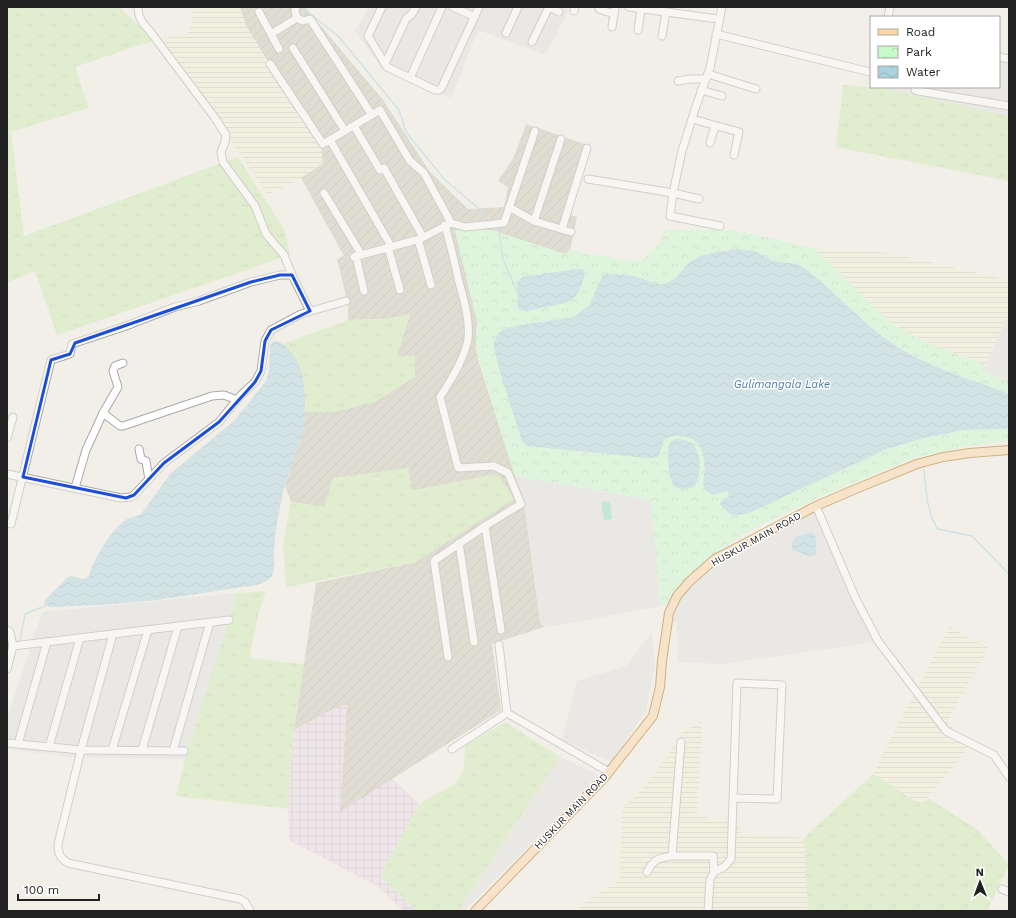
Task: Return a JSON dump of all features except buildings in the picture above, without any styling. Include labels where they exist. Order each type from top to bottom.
[{"type":"main road","name":"HUSKUR MAIN ROAD","points":[[475,911],[609,772],[653,716],[660,687],[662,661],[670,613],[677,596],[689,582],[715,559],[816,506],[917,464],[943,457],[1009,450]]},
{"type":"street","points":[[138,7],[138,13],[142,23],[149,30],[226,135],[221,152],[223,162],[255,206],[266,234],[284,256],[310,311]]},
{"type":"street","points":[[296,7],[295,13],[297,18],[303,21],[310,19],[372,115]]},
{"type":"street","points":[[382,7],[368,36],[387,68],[435,90],[441,89],[479,7]]},
{"type":"street","points":[[385,64],[406,19],[412,14],[416,7]]},
{"type":"street","points":[[410,78],[442,7]]},
{"type":"street","points":[[453,7],[475,17]]},
{"type":"street","points":[[506,33],[518,7]]},
{"type":"street","points":[[532,42],[549,7],[559,12]]},
{"type":"street","points":[[599,7],[599,9],[602,10],[614,10],[612,27]]},
{"type":"street","points":[[629,7],[718,19]]},
{"type":"street","points":[[720,226],[670,216],[672,193],[682,151],[713,57],[718,19],[722,7]]},
{"type":"street","points":[[638,30],[641,9]]},
{"type":"street","points":[[259,12],[279,49]]},
{"type":"street","points":[[662,36],[666,12]]},
{"type":"street","points":[[271,34],[297,18]]},
{"type":"street","points":[[716,34],[870,72]]},
{"type":"street","points":[[293,48],[345,131]]},
{"type":"street","points":[[270,64],[323,144],[380,110],[410,161],[424,173],[448,224],[465,304],[468,330],[468,340],[463,353],[452,377],[440,397],[458,468],[494,466],[508,473],[521,504],[485,526],[434,561],[448,657]]},
{"type":"street","points":[[678,81],[707,77],[756,88]]},
{"type":"street","points":[[915,88],[915,90],[918,91],[1009,106]]},
{"type":"street","points":[[701,90],[722,96]]},
{"type":"street","points":[[692,119],[739,132],[734,155]]},
{"type":"street","points":[[354,126],[380,170],[384,168],[421,238],[431,285]]},
{"type":"street","points":[[710,143],[715,126]]},
{"type":"street","points":[[357,256],[421,238],[448,224],[465,227],[504,223],[535,131]]},
{"type":"street","points":[[534,221],[562,139]]},
{"type":"street","points":[[330,140],[389,247],[400,290]]},
{"type":"street","points":[[562,229],[587,148]]},
{"type":"street","points":[[588,179],[699,199]]},
{"type":"street","points":[[324,193],[357,256],[364,291]]},
{"type":"street","points":[[509,207],[534,221],[571,232]]},
{"type":"street","points":[[11,524],[51,360],[70,354],[72,344],[126,326],[175,307],[198,301],[251,282],[280,275],[292,274]]},
{"type":"street","points":[[7,474],[121,498],[134,495],[164,463],[219,422],[237,400],[255,382],[259,376],[265,341],[271,330],[276,326],[310,311],[346,301]]},
{"type":"street","points":[[75,488],[86,450],[118,387],[113,371],[115,366],[123,364]]},
{"type":"street","points":[[104,413],[120,426],[123,426],[212,396],[224,395],[237,400]]},
{"type":"street","points":[[7,438],[13,417]]},
{"type":"street","points":[[139,449],[141,458],[146,461],[149,480]]},
{"type":"street","points":[[816,506],[854,597],[878,641],[946,731],[994,756],[1009,777]]},
{"type":"street","points":[[485,526],[501,630]]},
{"type":"street","points":[[460,543],[474,642]]},
{"type":"street","points":[[13,646],[229,620]]},
{"type":"street","points":[[173,751],[210,622]]},
{"type":"street","points":[[142,750],[178,626]]},
{"type":"street","points":[[7,630],[10,632],[13,646],[7,669]]},
{"type":"street","points":[[112,750],[148,630]]},
{"type":"street","points":[[113,634],[58,844],[58,851],[61,858],[68,863],[240,898],[245,902],[250,911]]},
{"type":"street","points":[[49,747],[80,638]]},
{"type":"street","points":[[18,744],[47,642]]},
{"type":"street","points":[[499,645],[507,713]]},
{"type":"street","points":[[714,872],[724,867],[731,859],[733,798],[737,683],[782,685],[777,799],[733,798]]},
{"type":"street","points":[[507,713],[609,772]]},
{"type":"street","points":[[452,749],[507,713]]},
{"type":"street","points":[[672,856],[681,742]]},
{"type":"street","points":[[7,743],[82,750],[184,751]]},
{"type":"street","points":[[647,872],[655,860],[660,858],[672,856],[713,856],[714,872],[710,880],[708,911]]},
{"type":"street","points":[[1002,889],[1009,892]]},
{"type":"highlighted area","points":[[280,275],[292,275],[310,311],[271,330],[265,341],[261,371],[255,382],[219,422],[164,463],[134,495],[126,498],[23,477],[51,360],[70,354],[75,343],[251,282]]},
{"type":"shaded area","points":[[192,7],[240,7],[246,26],[321,147],[323,163],[301,178],[268,195],[162,39],[188,33],[193,16]]},
{"type":"shaded area","points":[[240,7],[305,7],[383,100],[430,172],[468,209],[504,207],[508,187],[498,181],[514,157],[526,124],[590,146],[571,215],[577,217],[570,250],[565,254],[491,230],[455,230],[477,322],[477,356],[515,476],[523,496],[540,621],[544,627],[492,644],[501,710],[340,812],[347,704],[335,708],[294,730],[316,583],[416,562],[497,474],[411,491],[408,468],[324,507],[291,502],[285,486],[300,442],[305,412],[335,412],[414,356],[397,356],[410,314],[387,319],[348,320],[348,304],[337,259],[344,256],[301,178],[323,163],[305,122],[246,26]]},
{"type":"shaded area","points":[[368,7],[570,7],[546,55],[478,30],[451,98],[382,69],[355,31]]},
{"type":"shaded area","points":[[1000,56],[1009,57],[1009,116],[883,88],[1000,88]]},
{"type":"shaded area","points":[[813,248],[890,253],[1009,280],[1009,311],[986,365],[927,343],[892,324]]},
{"type":"shaded area","points":[[1009,311],[1009,382],[984,371]]},
{"type":"shaded area","points":[[515,476],[651,500],[660,606],[544,627],[541,624],[523,496]]},
{"type":"shaded area","points":[[816,512],[877,642],[721,664],[678,662],[677,622],[671,623],[681,598],[687,591],[711,570],[746,548]]},
{"type":"shaded area","points":[[237,593],[185,759],[71,757],[7,749],[7,718],[42,612]]},
{"type":"shaded area","points":[[949,626],[988,648],[948,721],[968,749],[921,805],[873,774]]},
{"type":"shaded area","points":[[652,632],[655,667],[646,711],[611,762],[562,740],[577,681],[626,666]]},
{"type":"shaded area","points":[[347,703],[340,811],[392,779],[419,804],[380,876],[417,911],[404,911],[377,886],[289,840],[288,794],[294,730]]},
{"type":"shaded area","points":[[702,721],[697,816],[739,823],[741,834],[804,838],[808,911],[573,911],[620,879],[622,809],[649,782],[683,732]]},
{"type":"shaded area","points":[[560,757],[599,775],[464,911],[458,911]]},
{"type":"green space","points":[[7,7],[124,7],[122,10],[155,40],[75,67],[89,108],[11,132],[24,236],[238,157],[285,231],[290,255],[57,335],[35,271],[7,283]]},
{"type":"green space","points":[[843,85],[882,88],[1009,116],[1009,181],[836,147]]},
{"type":"green space","points":[[455,230],[491,230],[565,254],[570,250],[624,260],[641,261],[661,242],[664,230],[734,230],[813,248],[892,324],[927,343],[986,365],[984,371],[1009,382],[1009,394],[929,364],[883,337],[804,268],[773,261],[754,251],[739,249],[725,250],[694,259],[676,278],[666,284],[656,284],[640,278],[594,295],[589,306],[574,317],[520,325],[561,449],[591,453],[660,453],[663,441],[668,436],[677,435],[691,438],[697,442],[702,452],[704,469],[703,485],[713,495],[726,491],[728,492],[729,496],[722,500],[733,516],[749,513],[887,449],[924,438],[964,430],[1009,429],[1009,441],[962,447],[917,457],[838,489],[788,512],[751,530],[716,553],[684,582],[666,604],[660,606],[651,500],[515,476],[477,356],[477,322]]},
{"type":"green space","points":[[410,314],[397,356],[415,356],[415,377],[375,402],[335,412],[305,412],[306,406],[290,352],[283,344],[348,320],[387,319]]},
{"type":"green space","points":[[408,468],[412,491],[498,474],[514,499],[416,562],[286,587],[283,544],[291,502],[324,507],[333,478]]},
{"type":"green space","points":[[610,501],[612,519],[604,520],[601,502]]},
{"type":"green space","points":[[266,591],[259,612],[249,658],[304,664],[291,754],[289,809],[176,796],[185,759],[237,593]]},
{"type":"green space","points":[[505,722],[560,757],[458,911],[417,911],[380,876],[419,804],[456,783],[464,770],[465,746]]},
{"type":"green space","points":[[873,774],[921,805],[928,798],[978,830],[1009,865],[987,911],[808,911],[804,838]]},
{"type":"water","name":"Gulimangala Lake","points":[[739,249],[754,251],[773,261],[797,264],[814,276],[872,328],[897,346],[943,370],[1009,394],[1009,429],[964,430],[924,438],[887,449],[749,513],[739,515],[730,514],[720,504],[722,500],[729,496],[728,492],[726,491],[713,495],[705,490],[703,485],[703,455],[698,444],[688,437],[674,436],[666,438],[658,457],[649,458],[527,446],[522,441],[501,376],[494,348],[494,342],[498,334],[504,329],[520,325],[574,317],[589,306],[600,281],[603,276],[607,274],[632,276],[657,284],[664,284],[677,277],[689,263],[699,257],[720,251]]},
{"type":"water","points":[[577,269],[584,270],[584,277],[580,289],[576,296],[572,299],[565,303],[526,311],[518,308],[517,283],[522,277]]},
{"type":"water","points":[[276,341],[286,347],[294,356],[299,365],[304,386],[305,410],[300,443],[283,492],[275,539],[274,571],[269,580],[256,585],[157,600],[100,605],[50,607],[44,604],[45,600],[68,577],[71,576],[83,579],[89,577],[98,555],[108,539],[119,526],[126,520],[141,514],[170,474],[235,420],[266,381],[269,371],[270,346],[272,342]]},
{"type":"water","points":[[677,439],[692,443],[696,447],[699,458],[700,465],[698,477],[694,487],[687,489],[680,489],[676,487],[673,484],[670,474],[668,460],[669,444]]},
{"type":"water","points":[[812,532],[816,537],[816,554],[809,556],[792,550],[792,543],[796,537]]},
{"type":"waterway","points":[[302,7],[339,37],[399,110],[406,132],[445,180],[484,213],[491,222]]},
{"type":"waterway","points":[[495,226],[499,232],[503,259],[518,294]]},
{"type":"waterway","points":[[924,469],[929,508],[938,529],[972,536],[1009,574]]},
{"type":"waterway","points":[[15,642],[20,641],[25,614],[47,605]]}]
